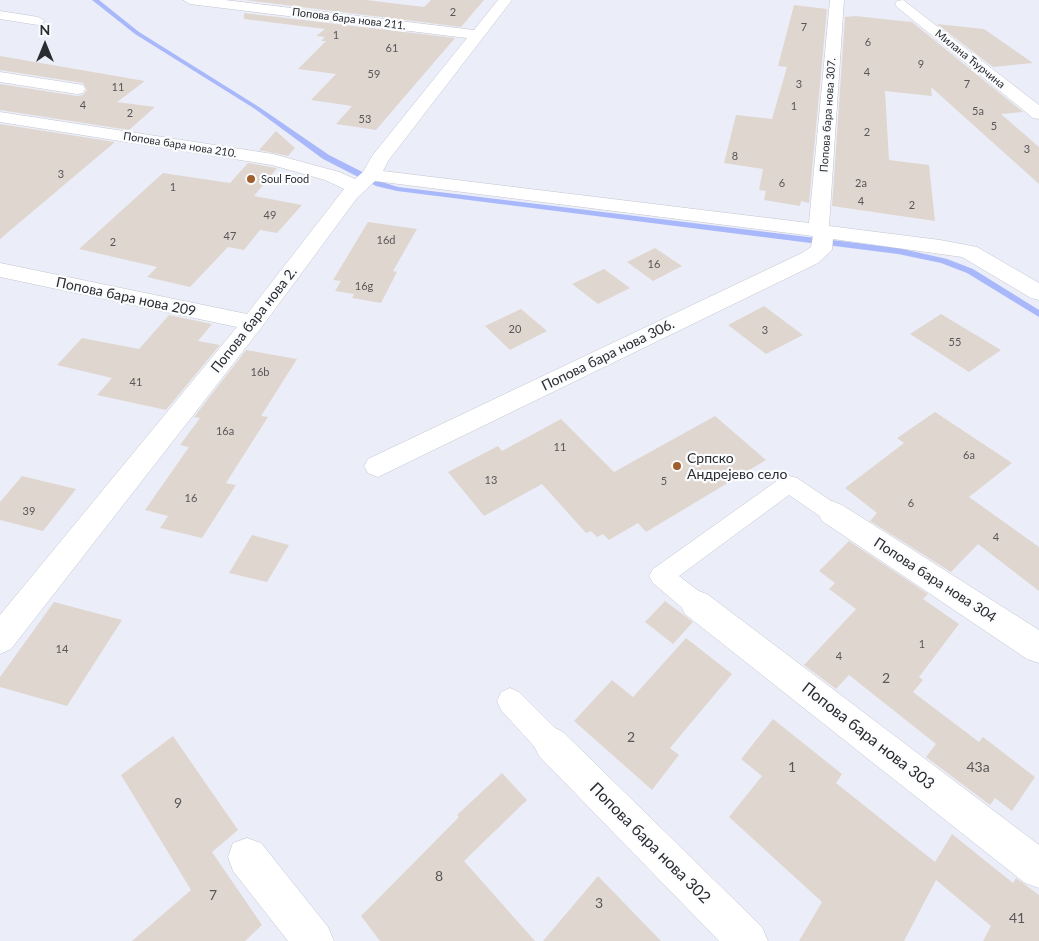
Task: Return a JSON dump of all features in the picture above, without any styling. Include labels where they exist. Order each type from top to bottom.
[{"type":"street","name":"Попова бара нова 211.","points":[[190,0],[478,35]]},
{"type":"street","name":"Попова бара нова 2.","points":[[0,639],[253,324],[350,194],[365,181],[379,160],[505,0]]},
{"type":"street","name":"Попова бара нова 307.","points":[[822,236],[837,0]]},
{"type":"street","name":"Милана Ћурчина","points":[[902,4],[1039,114]]},
{"type":"street","points":[[0,15],[38,21]]},
{"type":"street","points":[[0,77],[77,89]]},
{"type":"street","name":"Попова бара нова 210.","points":[[0,116],[273,160],[332,176],[365,181]]},
{"type":"street","points":[[365,181],[822,236],[940,246],[969,252],[1039,292]]},
{"type":"street","name":"Попова бара нова 306.","points":[[378,466],[810,258],[822,236]]},
{"type":"street","name":"Попова бара нова 209","points":[[0,270],[253,324]]},
{"type":"street","name":"Попова бара нова 304","points":[[832,513],[1039,648]]},
{"type":"street","name":"Попова бара нова 303","points":[[696,604],[1039,869]]},
{"type":"street","name":"Попова бара нова 302","points":[[551,744],[748,941]]},
{"type":"street","points":[[247,857],[314,941]]},
{"type":"lane","points":[[696,604],[661,576],[789,484],[832,513]]},
{"type":"lane","points":[[510,701],[551,744]]},
{"type":"building","points":[[245,0],[366,0],[424,7],[431,0],[484,0],[461,27]]},
{"type":"building","points":[[794,5],[827,9],[809,203],[801,201],[800,206],[764,200],[766,191],[759,190],[763,169],[724,163],[736,115],[772,119],[787,67],[778,66]]},
{"type":"building","points":[[244,13],[455,38],[376,130],[336,124],[352,106],[311,100],[336,74],[298,69],[326,41],[321,41],[325,37],[316,36],[325,29],[244,19]]},
{"type":"building","points":[[855,16],[912,22],[1023,112],[1001,114],[1039,147],[1039,184],[931,87],[932,96],[885,91],[889,160],[929,165],[935,221],[832,206],[845,17]]},
{"type":"building","points":[[937,24],[984,29],[1033,63],[993,67]]},
{"type":"building","points":[[0,56],[145,81],[117,102],[155,107],[129,130],[0,110],[0,84],[77,96],[83,95],[87,90],[83,83],[0,70]]},
{"type":"building","points":[[0,124],[115,142],[0,239]]},
{"type":"building","points":[[276,131],[295,148],[288,156],[259,150]]},
{"type":"building","points":[[248,163],[277,168],[254,196],[302,205],[277,233],[260,230],[244,250],[228,247],[190,287],[147,277],[157,267],[79,249],[163,173],[230,183]]},
{"type":"building","points":[[368,222],[417,229],[393,271],[397,272],[381,303],[352,298],[354,294],[335,291],[341,281],[333,280]]},
{"type":"building","points":[[655,248],[682,266],[653,281],[627,262]]},
{"type":"building","points":[[604,269],[630,288],[598,304],[572,284]]},
{"type":"building","points":[[764,306],[803,335],[766,354],[728,325]]},
{"type":"building","points":[[521,309],[547,331],[510,350],[485,326]]},
{"type":"building","points":[[941,314],[1001,350],[969,372],[910,334]]},
{"type":"building","points":[[169,315],[212,324],[198,341],[220,345],[166,410],[97,395],[112,378],[57,365],[82,338],[139,349]]},
{"type":"building","points":[[246,350],[297,359],[261,416],[268,417],[226,483],[236,485],[202,538],[160,528],[168,516],[145,510],[189,447],[180,445],[200,418],[194,417]]},
{"type":"building","points":[[935,412],[1012,463],[969,497],[1039,547],[1039,591],[978,544],[951,572],[870,521],[877,513],[845,488],[904,443],[897,438]]},
{"type":"building","points":[[715,416],[766,460],[646,532],[638,523],[609,540],[603,534],[597,537],[591,531],[586,533],[542,484],[484,516],[448,472],[498,446],[502,451],[561,419],[614,472]]},
{"type":"building","points":[[22,476],[76,489],[43,531],[0,520],[0,502]]},
{"type":"building","points":[[252,535],[289,545],[267,582],[229,573]]},
{"type":"building","points":[[849,541],[928,594],[923,599],[959,624],[919,677],[923,680],[913,692],[979,742],[983,737],[1035,777],[1012,811],[995,798],[990,805],[926,757],[936,744],[849,675],[836,689],[804,665],[856,609],[829,589],[835,583],[819,571]]},
{"type":"building","points":[[665,601],[693,622],[673,644],[645,622]]},
{"type":"building","points":[[54,602],[122,620],[67,706],[0,687],[0,677]]},
{"type":"building","points":[[686,638],[732,674],[670,748],[679,755],[652,790],[574,721],[612,680],[633,697]]},
{"type":"building","points":[[773,719],[842,774],[836,783],[935,862],[952,834],[1013,883],[1016,878],[1039,895],[1039,941],[983,941],[991,926],[936,880],[904,941],[799,941],[822,902],[729,817],[762,776],[741,759]]},
{"type":"building","points":[[173,736],[238,830],[212,852],[262,925],[245,941],[132,941],[191,890],[121,775]]},
{"type":"building","points":[[502,773],[527,800],[464,861],[535,941],[380,941],[361,916],[459,817],[457,815]]},
{"type":"building","points":[[598,876],[661,941],[543,941]]},
{"type":"waterway","points":[[95,0],[137,33],[257,108],[326,157],[379,184],[397,189],[898,251],[944,261],[970,271],[1039,314]]},
{"type":"place","name":"Soul Food","points":[[251,179]]},
{"type":"place","name":"Српско Андрејево село","points":[[677,466]]}]
